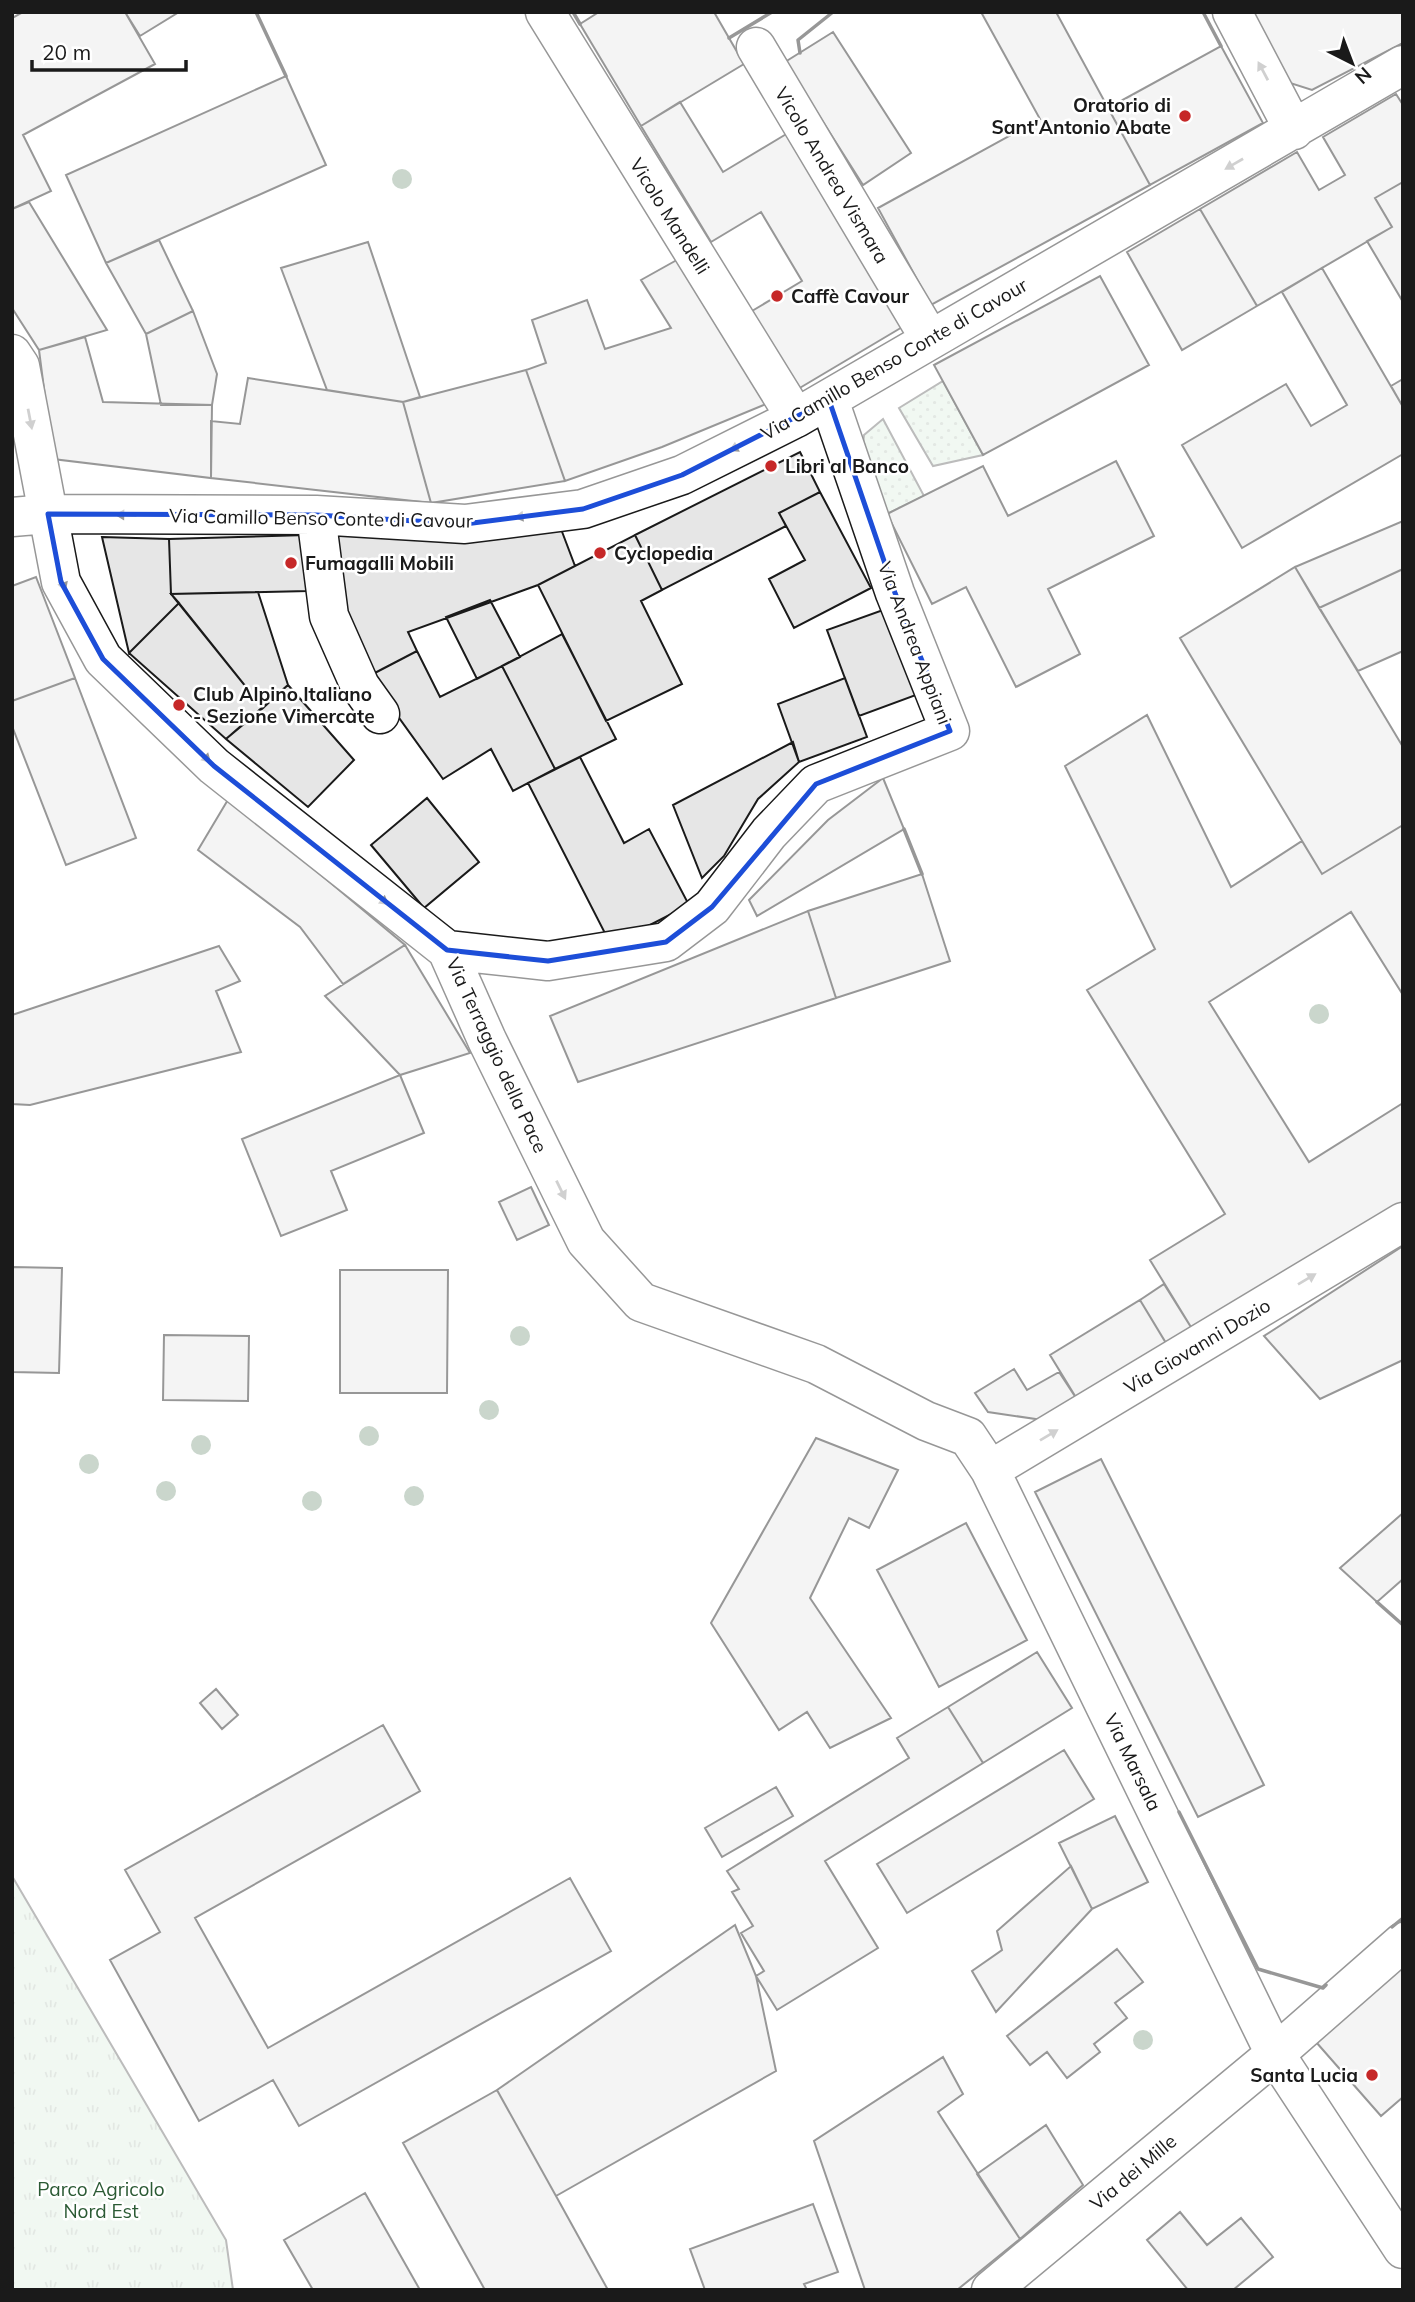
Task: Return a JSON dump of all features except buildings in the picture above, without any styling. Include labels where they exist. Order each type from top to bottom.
[{"type":"street","name":"Vicolo Mandelli","points":[[545,12],[813,409]]},
{"type":"street","points":[[1232,12],[1294,130]]},
{"type":"street","name":"Vicolo Andrea Vismara","points":[[756,47],[930,339]]},
{"type":"street","name":"Via Camillo Benso Conte di Cavour","points":[[30,516],[316,514],[465,524],[583,509],[682,475],[813,409],[1402,67]]},
{"type":"street","name":"Via Terraggio della Pace","points":[[12,354],[20,366],[30,516],[61,582],[103,659],[214,766],[447,950],[487,1040],[586,1241],[641,1303],[816,1364],[926,1421],[968,1437],[990,1470]]},
{"type":"street","name":"Via Andrea Appiani","points":[[447,950],[548,961],[666,942],[712,907],[769,833],[816,784],[950,731],[895,593],[813,409]]},
{"type":"street","points":[[316,514],[329,616],[360,687],[380,714]]},
{"type":"street","name":"Via Giovanni Dozio","points":[[990,1470],[1403,1222]]},
{"type":"street","name":"Via Marsala","points":[[990,1470],[1276,2054],[1403,2249]]},
{"type":"street","points":[[1276,2054],[1403,1942]]},
{"type":"street","name":"Via dei Mille","points":[[991,2290],[1276,2054]]},
{"type":"highlighted area","points":[[829,400],[895,593],[950,731],[816,784],[712,907],[666,942],[548,961],[447,950],[214,766],[103,659],[61,582],[48,514],[316,515],[465,524],[583,509],[682,475]]},
{"type":"green space","points":[[943,381],[983,455],[933,466],[899,408]]},
{"type":"green space","points":[[883,419],[924,496],[887,514],[862,454],[864,435]]},
{"type":"green space","name":"Parco Agricolo Nord Est","points":[[12,1876],[226,2240],[233,2290],[12,2290]]},
{"type":"wall","points":[[256,12],[286,76]]},
{"type":"wall","points":[[573,12],[580,24]]},
{"type":"wall","points":[[729,38],[772,12]]},
{"type":"wall","points":[[800,53],[798,40],[833,12]]},
{"type":"wall","points":[[1203,12],[1221,46]]},
{"type":"wall","points":[[904,829],[922,874]]},
{"type":"wall","points":[[1377,1602],[1403,1625]]},
{"type":"wall","points":[[1179,1812],[1258,1969],[1323,1988],[1326,1985]]},
{"type":"wall","points":[[1392,1927],[1403,1918]]},
{"type":"place","name":"Oratorio di Sant'Antonio Abate","points":[[1185,116]]},
{"type":"place","name":"Caffè Cavour","points":[[777,296]]},
{"type":"place","name":"Libri al Banco","points":[[771,466]]},
{"type":"place","name":"Cyclopedia","points":[[600,553]]},
{"type":"place","name":"Fumagalli Mobili","points":[[291,563]]},
{"type":"place","name":"Club Alpino Italiano - Sezione Vimercate","points":[[179,705]]},
{"type":"place","name":"Santa Lucia","points":[[1372,2075]]}]
